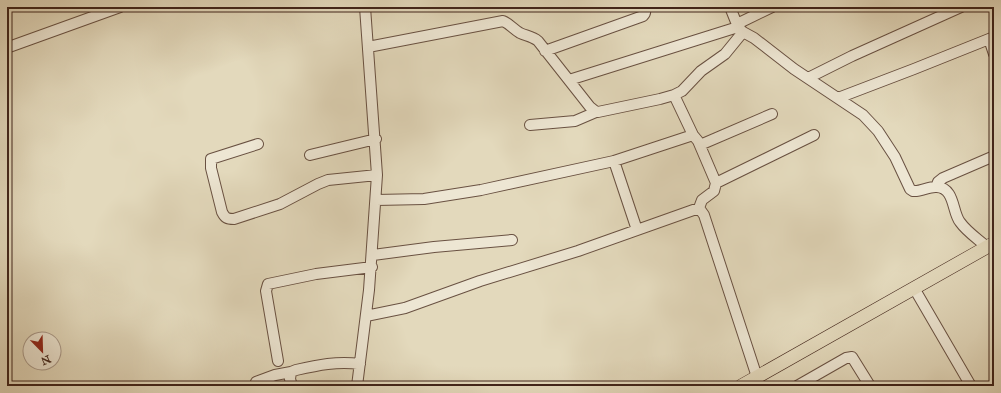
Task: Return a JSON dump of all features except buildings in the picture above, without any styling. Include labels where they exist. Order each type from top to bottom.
[{"type":"main road","points":[[741,386],[991,245]]},
{"type":"street","points":[[10,48],[120,7]]},
{"type":"street","points":[[357,386],[372,267],[377,175],[376,139],[365,7]]},
{"type":"street","points":[[545,51],[643,16],[646,11],[644,7]]},
{"type":"street","points":[[730,7],[739,28],[808,78],[863,115],[878,131],[895,157],[910,189],[913,192],[936,187],[945,190],[954,203],[958,220],[991,245]]},
{"type":"street","points":[[569,80],[739,28],[772,7]]},
{"type":"street","points":[[808,78],[852,56],[961,7]]},
{"type":"street","points":[[368,48],[503,21],[508,23],[520,33],[534,38],[590,107],[596,112]]},
{"type":"street","points":[[530,125],[575,120],[596,112],[674,95],[682,91],[701,71],[725,54],[739,28]]},
{"type":"street","points":[[838,98],[991,38],[994,54]]},
{"type":"street","points":[[366,316],[405,308],[480,281],[578,251],[698,208],[702,200],[714,191],[716,183],[700,145],[693,135],[674,95]]},
{"type":"street","points":[[700,145],[772,114]]},
{"type":"street","points":[[376,200],[424,199],[481,190],[614,161],[693,135]]},
{"type":"street","points":[[716,183],[814,135]]},
{"type":"street","points":[[310,155],[376,139]]},
{"type":"street","points":[[258,144],[211,159],[211,168],[222,212],[225,217],[229,219],[234,219],[280,204],[328,180],[377,175]]},
{"type":"street","points":[[936,187],[938,182],[943,178],[994,156]]},
{"type":"street","points":[[614,161],[637,230]]},
{"type":"street","points":[[698,208],[704,215],[757,377]]},
{"type":"street","points":[[372,255],[434,247],[512,240]]},
{"type":"street","points":[[278,360],[266,291],[268,284],[316,274],[372,267]]},
{"type":"street","points":[[914,288],[971,386]]},
{"type":"street","points":[[797,386],[846,358],[852,357],[870,386]]},
{"type":"street","points":[[256,382],[271,376],[332,362],[360,364]]},
{"type":"street","points":[[290,372],[292,386]]}]
